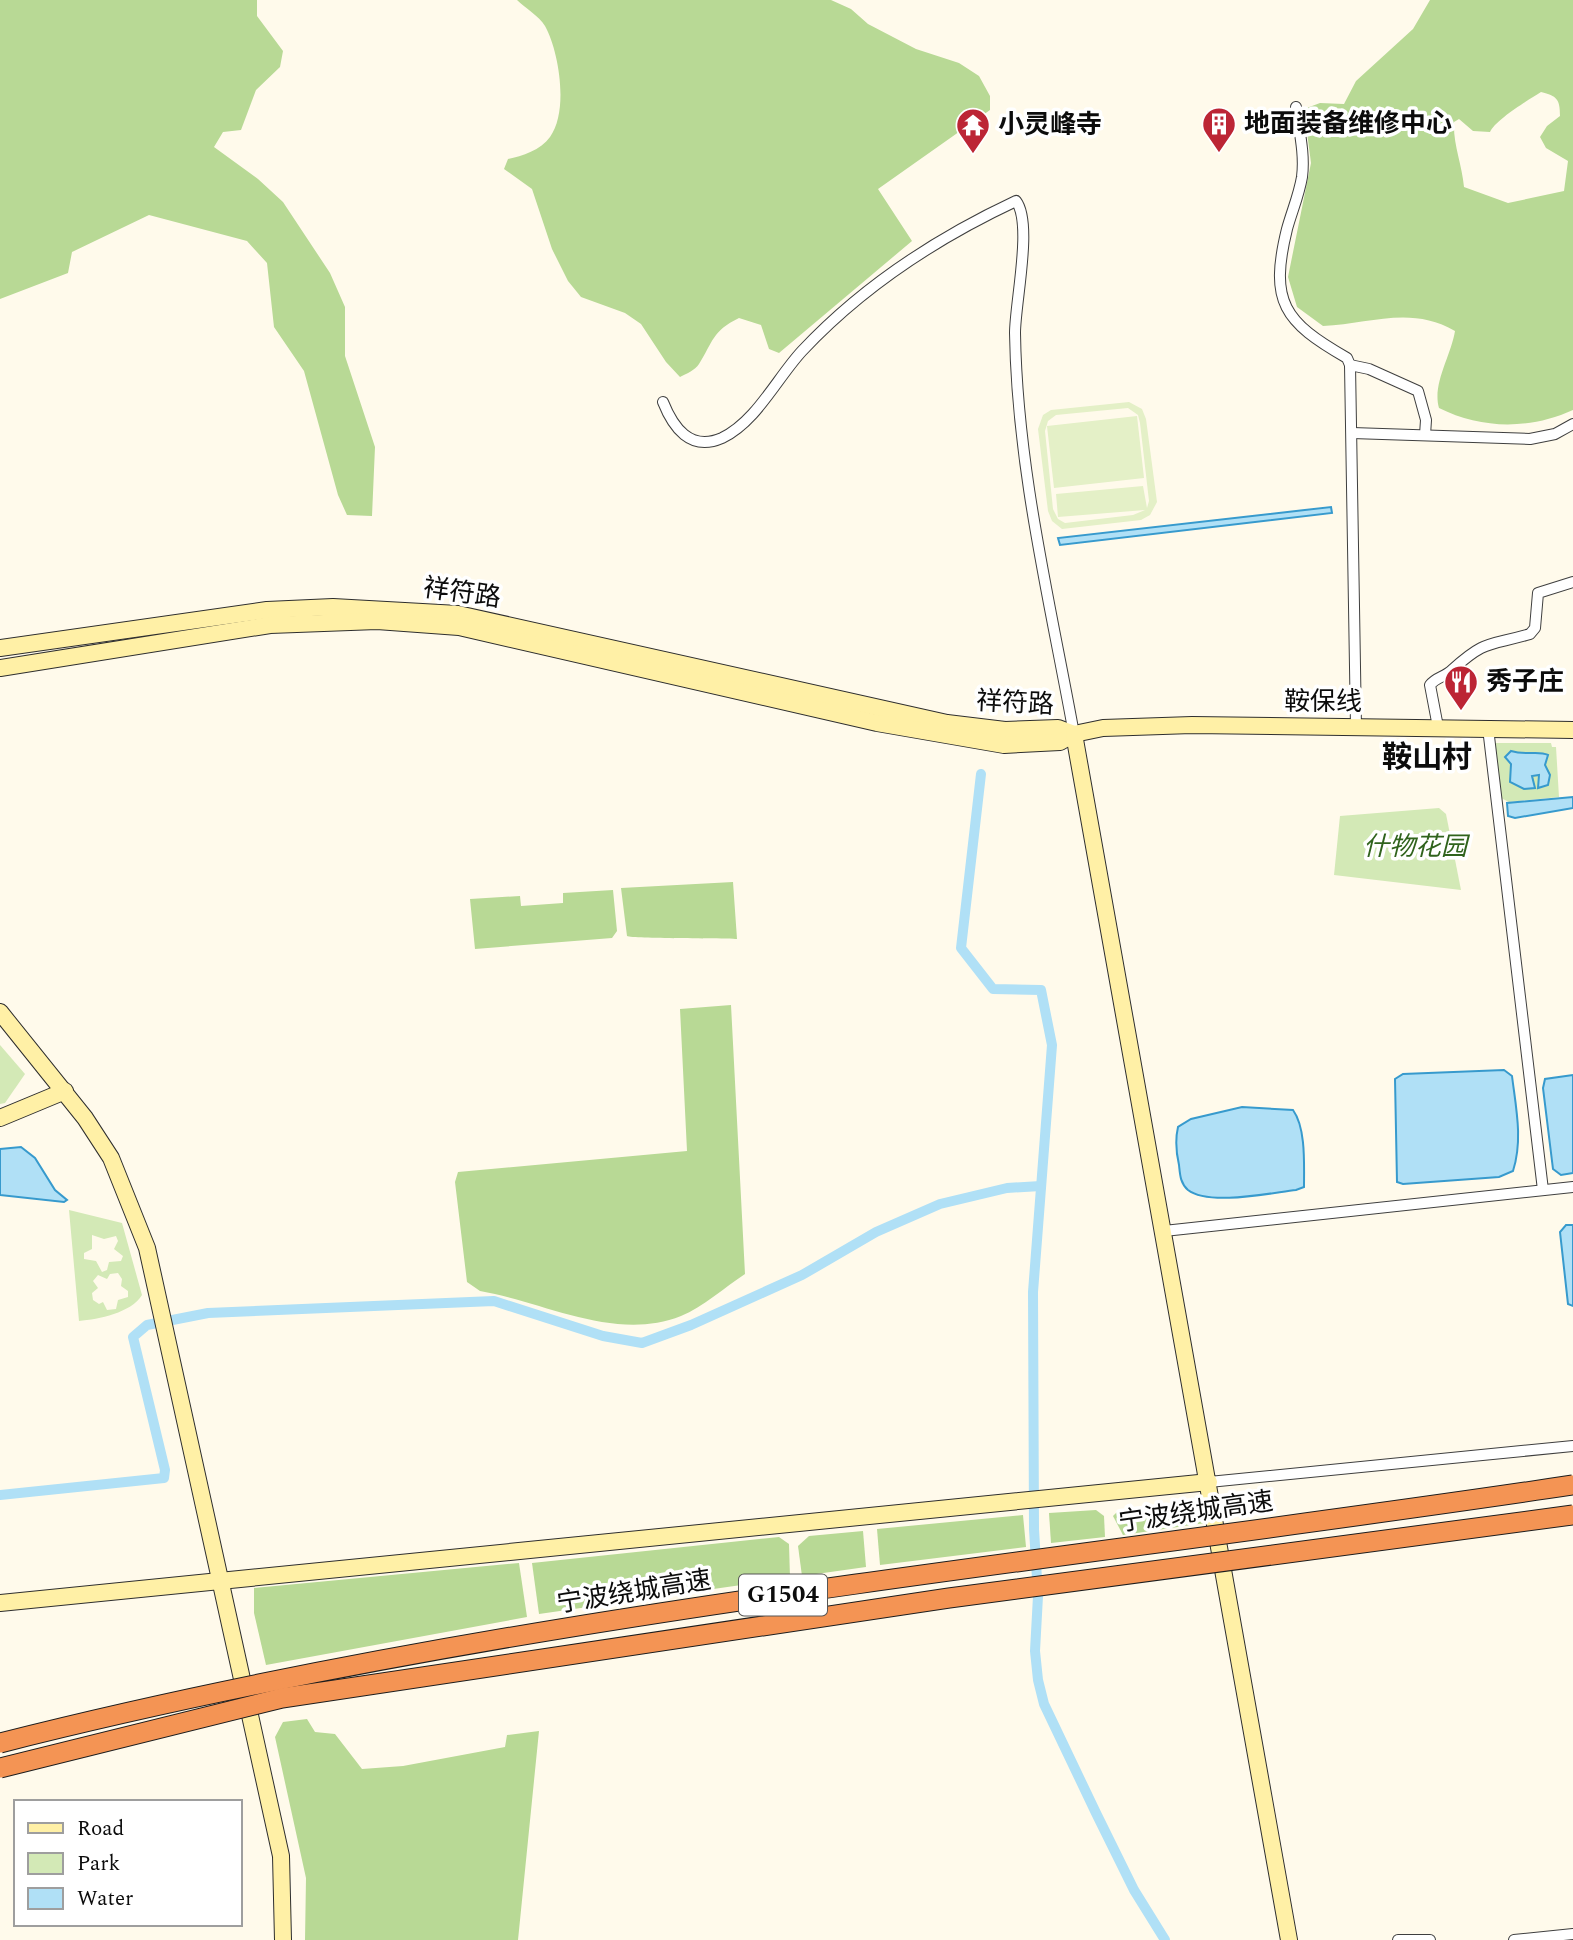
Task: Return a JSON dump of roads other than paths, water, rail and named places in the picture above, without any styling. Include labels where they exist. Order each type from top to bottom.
[{"type":"highway","name":"宁波绕城高速","points":[[0,1743],[277,1678],[686,1609],[1573,1485]]},
{"type":"highway","name":"宁波绕城高速","points":[[0,1768],[282,1698],[948,1598],[1573,1515]]},
{"type":"main road","name":"祥符路","points":[[0,648],[267,610],[356,607],[458,614],[947,723],[1006,730],[1058,728],[1074,734]]},
{"type":"main road","name":"祥符路","points":[[0,668],[270,625],[377,621],[458,627],[959,740],[1033,746],[1060,742],[1074,734]]},
{"type":"main road","name":"鞍保线","points":[[1074,734],[1103,728],[1192,725],[1573,730]]},
{"type":"main road","points":[[1074,734],[1289,1940]]},
{"type":"main road","points":[[0,1013],[65,1091],[111,1157],[147,1248],[281,1856],[283,1940]]},
{"type":"main road","points":[[0,1118],[65,1091]]},
{"type":"main road","points":[[0,1603],[1209,1482]]},
{"type":"street","points":[[1296,107],[1303,165],[1281,263],[1283,301],[1298,325],[1348,358],[1350,365],[1356,727]]},
{"type":"street","points":[[663,402],[678,432],[690,438],[720,439],[736,430],[803,351],[864,294],[957,230],[1016,201],[1022,209],[1015,330],[1018,390],[1034,512],[1074,734]]},
{"type":"street","points":[[1350,365],[1369,369],[1418,391],[1426,420],[1425,435]]},
{"type":"street","points":[[1352,433],[1530,439],[1555,433],[1573,424]]},
{"type":"street","points":[[1438,727],[1432,681],[1452,670],[1477,648],[1530,634],[1535,628],[1538,593],[1573,582]]},
{"type":"street","points":[[1488,728],[1543,1190]]},
{"type":"street","points":[[1164,1231],[1573,1187]]},
{"type":"street","points":[[1209,1482],[1573,1446]]},
{"type":"street","points":[[1514,1940],[1573,1934]]},
{"type":"street","points":[[1398,1940],[1430,1940]]},
{"type":"water","points":[[1331,507],[1332,513],[1060,545],[1058,538]]},
{"type":"water","points":[[1511,751],[1548,755],[1545,765],[1550,775],[1548,785],[1538,788],[1539,775],[1532,776],[1535,788],[1524,789],[1510,782],[1511,764],[1505,757]]},
{"type":"water","points":[[1573,797],[1573,808],[1515,818],[1508,816],[1507,803]]},
{"type":"water","points":[[1504,1070],[1512,1076],[1517,1112],[1518,1148],[1513,1171],[1499,1177],[1403,1184],[1397,1182],[1395,1079],[1403,1074]]},
{"type":"water","points":[[1573,1075],[1573,1173],[1561,1175],[1553,1169],[1543,1088],[1545,1079]]},
{"type":"water","points":[[1242,1107],[1293,1110],[1302,1136],[1304,1187],[1271,1194],[1225,1198],[1198,1195],[1185,1187],[1177,1151],[1178,1127],[1191,1119]]},
{"type":"water","points":[[21,1147],[35,1158],[55,1190],[67,1200],[64,1202],[0,1195],[0,1149]]},
{"type":"water","points":[[1566,1225],[1573,1225],[1573,1306],[1568,1304],[1560,1232]]},
{"type":"waterway","points":[[981,774],[961,948],[993,989],[1041,990],[1052,1045],[1033,1292],[1034,1529],[1038,1596],[1035,1651],[1038,1680],[1044,1704],[1096,1813],[1134,1890],[1165,1940]]},
{"type":"waterway","points":[[0,1495],[164,1478],[165,1470],[133,1337],[147,1325],[208,1313],[494,1301],[603,1336],[642,1343],[691,1325],[802,1275],[876,1232],[940,1204],[1007,1188],[1041,1186]]},
{"type":"place","name":"地面装备维修中心","points":[[1219,154]]},
{"type":"place","name":"小灵峰寺","points":[[973,155]]},
{"type":"place","name":"秀子庄","points":[[1461,712]]},
{"type":"district","name":"鞍山村","points":[[1427,758]]},
{"type":"park label","name":"什物花园","points":[[1415,847]]}]
